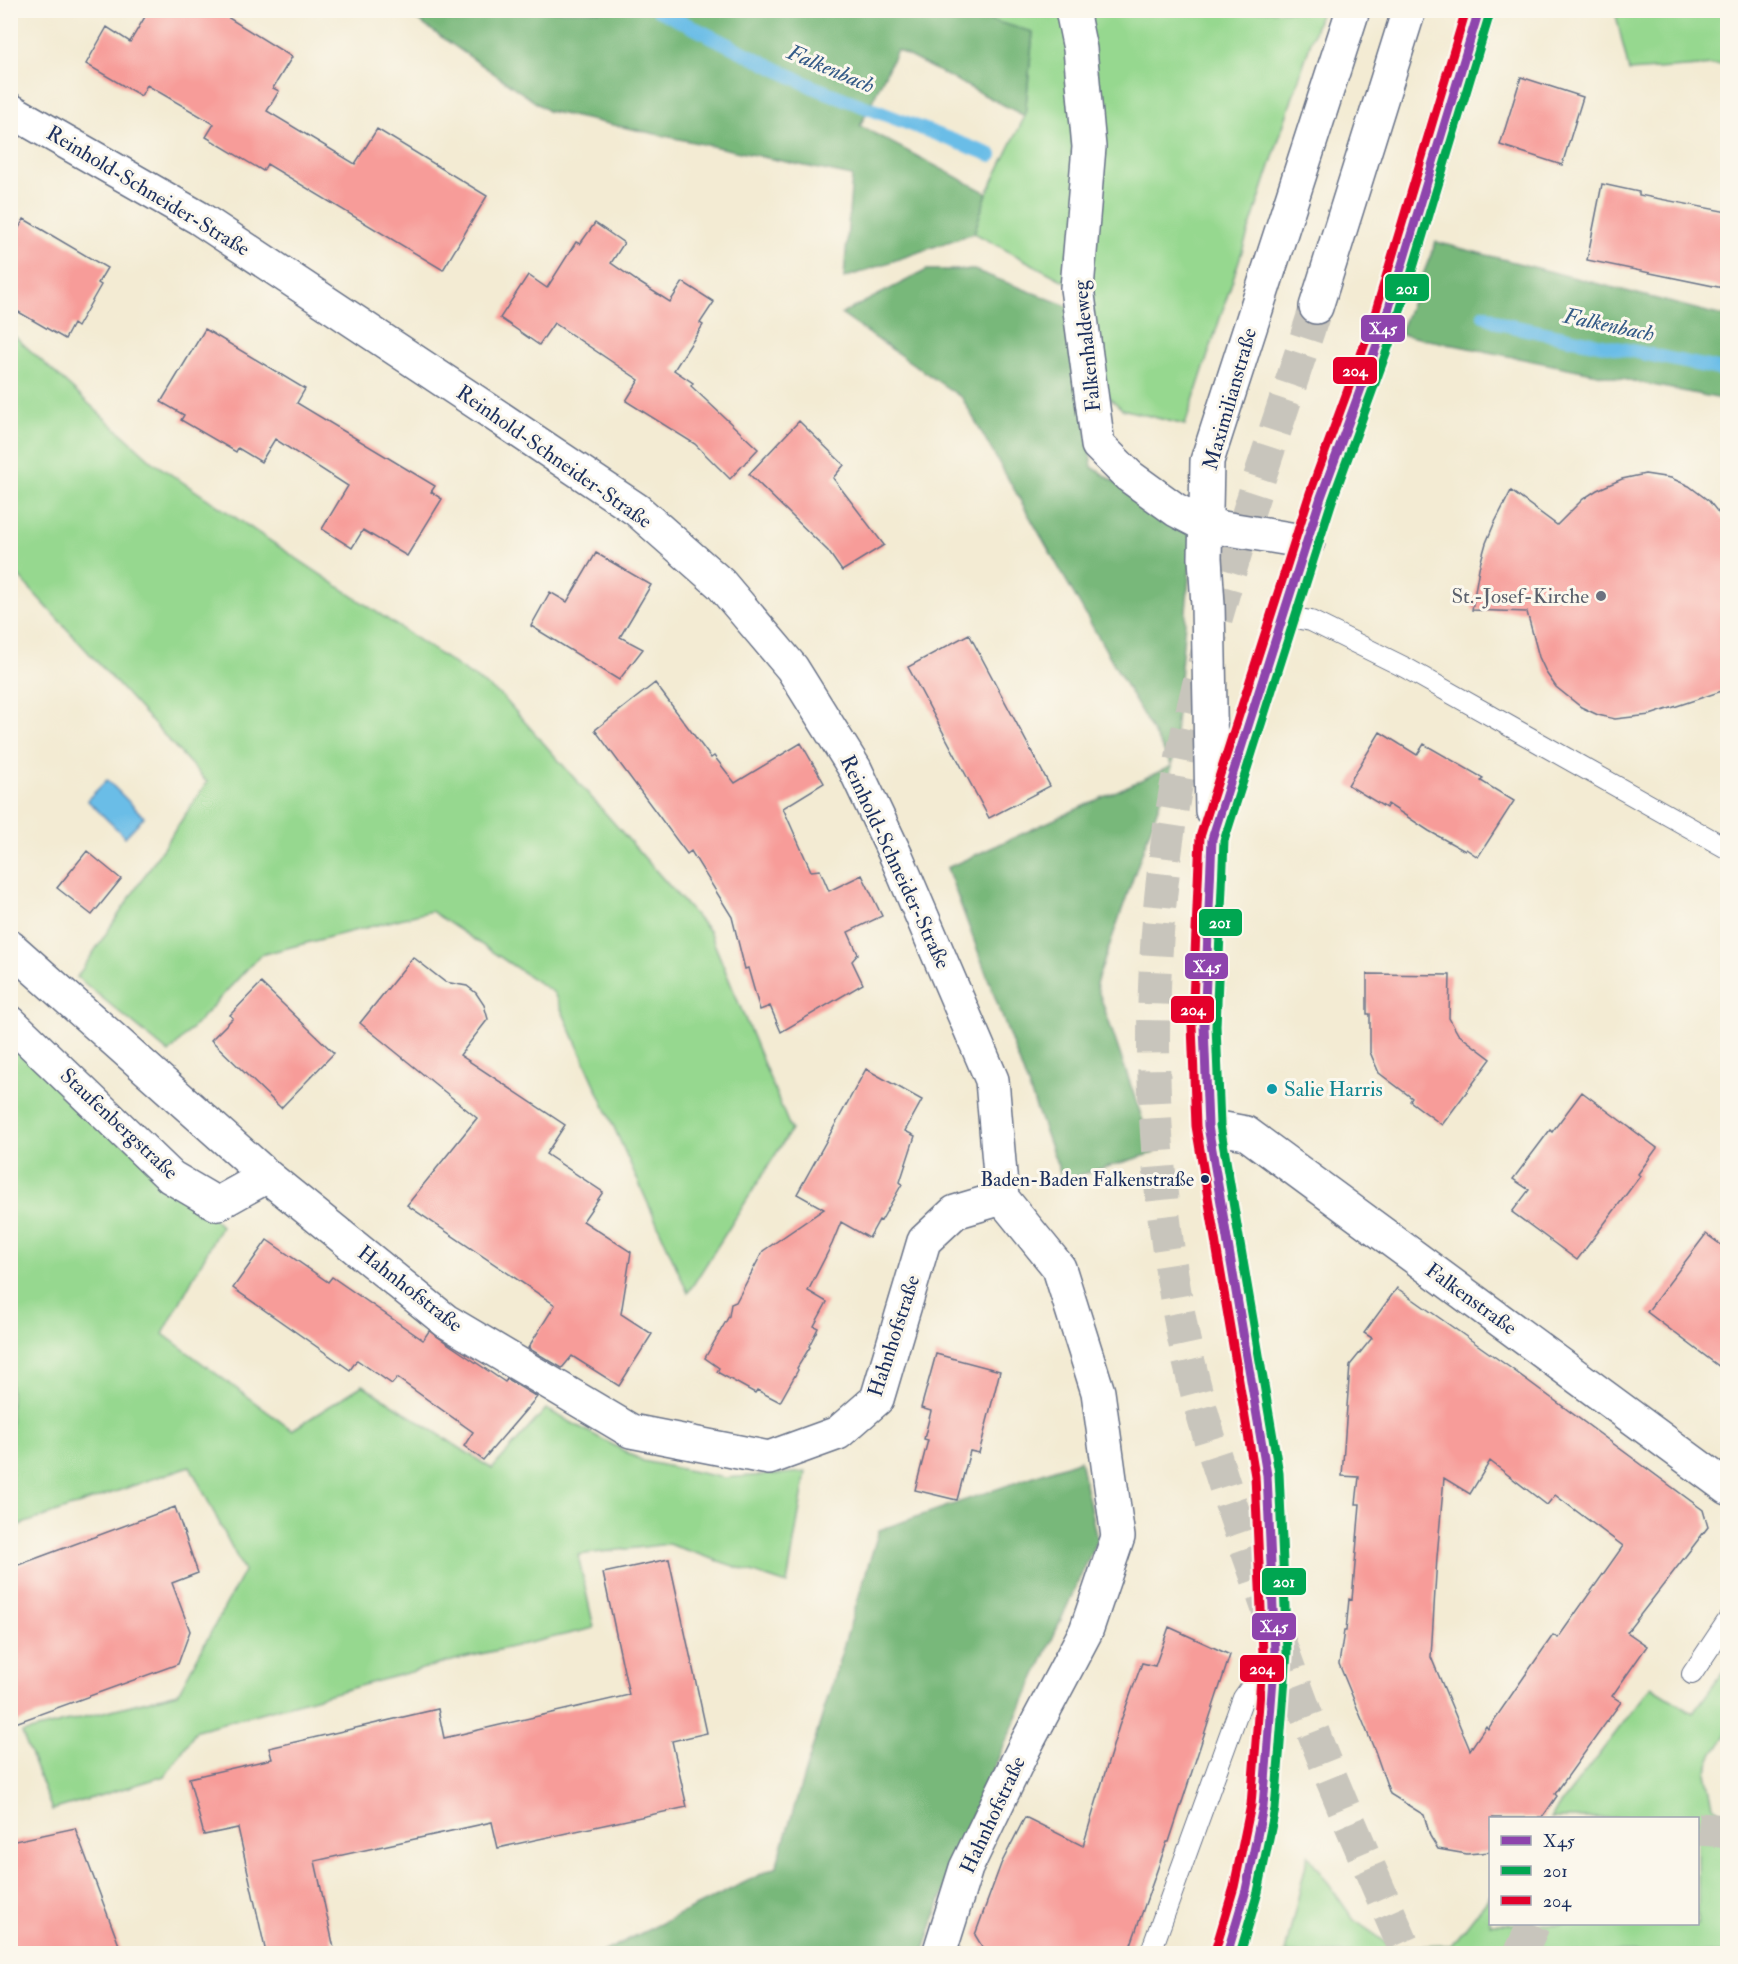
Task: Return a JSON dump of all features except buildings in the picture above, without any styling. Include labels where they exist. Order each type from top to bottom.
[{"type":"street","name":"Falkenhaldeweg","points":[[1072,10],[1080,49],[1089,147],[1077,288],[1098,444],[1130,476],[1176,510],[1205,525],[1308,542]]},
{"type":"street","name":"Maximilianstraße","points":[[1212,839],[1205,525],[1208,461],[1353,10]]},
{"type":"street","points":[[1317,307],[1409,10]]},
{"type":"street","points":[[1227,1953],[1246,1890],[1263,1807],[1275,1653],[1267,1475],[1208,1126],[1204,1026],[1212,839],[1321,497],[1382,331],[1479,10]]},
{"type":"street","name":"Reinhold-Schneider-Straße","points":[[10,110],[199,218],[482,406],[637,510],[721,584],[792,668],[855,769],[897,858],[992,1080],[1002,1198]]},
{"type":"street","name":"Hahnhofstraße","points":[[10,947],[267,1176],[446,1321],[631,1431],[769,1458],[838,1433],[877,1399],[924,1241],[955,1212],[1002,1198],[1059,1268],[1098,1392],[1118,1537],[1086,1631],[1023,1750],[966,1868],[939,1953]]},
{"type":"street","name":"Staufenbergstraße","points":[[10,1022],[171,1177],[217,1204],[267,1176]]},
{"type":"street","name":"Falkenstraße","points":[[1208,1126],[1246,1133],[1728,1488]]},
{"type":"lane","points":[[1283,616],[1311,621],[1406,668],[1728,849]]},
{"type":"lane","points":[[1692,1674],[1728,1620]]},
{"type":"lane","points":[[1150,1953],[1243,1698],[1275,1653]]},
{"type":"green space","points":[[404,11],[958,11],[1033,32],[1025,116],[897,50],[860,126],[987,193],[974,233],[844,278],[852,176],[548,111]]},
{"type":"green space","points":[[958,11],[1321,11],[1185,425],[1122,409],[1089,378],[1077,288],[974,233],[987,193],[1025,116],[1033,33]]},
{"type":"green space","points":[[1615,11],[1727,11],[1727,64],[1629,71]]},
{"type":"green space","points":[[1436,242],[1727,317],[1727,400],[1399,334]]},
{"type":"green space","points":[[927,270],[974,270],[1070,307],[1092,467],[1193,533],[1172,767],[1096,984],[1154,1153],[1063,1180],[947,868],[1172,766],[962,398],[841,314]]},
{"type":"green space","points":[[11,333],[154,463],[502,696],[709,931],[791,1130],[688,1293],[554,993],[431,911],[260,955],[169,1053],[77,977],[207,782],[11,568]]},
{"type":"green space","points":[[10,1022],[221,1226],[163,1334],[292,1430],[363,1385],[492,1469],[546,1409],[643,1461],[724,1478],[806,1472],[787,1584],[668,1544],[578,1555],[594,1628],[459,1659],[197,1730],[165,1776],[52,1810],[22,1733],[178,1693],[244,1571],[190,1466],[11,1528]]},
{"type":"green space","points":[[1080,1460],[1097,1540],[960,1843],[923,1953],[599,1954],[776,1867],[879,1530]]},
{"type":"green space","points":[[1727,1667],[1727,1734],[1714,1752],[1706,1772],[1713,1806],[1727,1816],[1727,1953],[1285,1953],[1308,1855],[1354,1920],[1393,1947],[1452,1945],[1489,1897],[1489,1925],[1699,1925],[1699,1817],[1551,1817],[1651,1687],[1693,1713]]},
{"type":"water","points":[[107,780],[144,817],[125,837],[87,800]]},
{"type":"waterway","name":"Falkenbach","points":[[658,10],[813,87],[991,155]]},
{"type":"waterway","name":"Falkenbach","points":[[1484,315],[1502,324],[1728,371]]},
{"type":"tunnel","points":[[1316,307],[1222,598],[1178,776],[1167,846],[1154,987],[1156,1129],[1171,1270],[1184,1340],[1215,1457],[1312,1728],[1341,1802],[1407,1954]]},
{"type":"tunnel","points":[[1699,1829],[1728,1831]]},
{"type":"tunnel","points":[[1520,1954],[1534,1925]]},
{"type":"transit line","name":"204","points":[[1215,1951],[1234,1887],[1251,1805],[1263,1653],[1255,1476],[1196,1126],[1192,1025],[1200,837],[1310,493],[1371,327],[1466,10]]},
{"type":"transit line","name":"X45","points":[[1227,1954],[1246,1890],[1263,1807],[1275,1653],[1267,1475],[1208,1126],[1204,1026],[1212,839],[1321,497],[1382,331],[1479,10]]},
{"type":"transit line","name":"201","points":[[1240,1954],[1258,1892],[1275,1809],[1287,1652],[1279,1473],[1220,1125],[1216,1026],[1224,841],[1332,501],[1393,334],[1490,13]]},
{"type":"place","name":"St.-Josef-Kirche","points":[[1601,596]]},
{"type":"place","name":"Salie Harris","points":[[1272,1089]]},
{"type":"place","name":"Baden-Baden Falkenstraße","points":[[1205,1179]]}]
